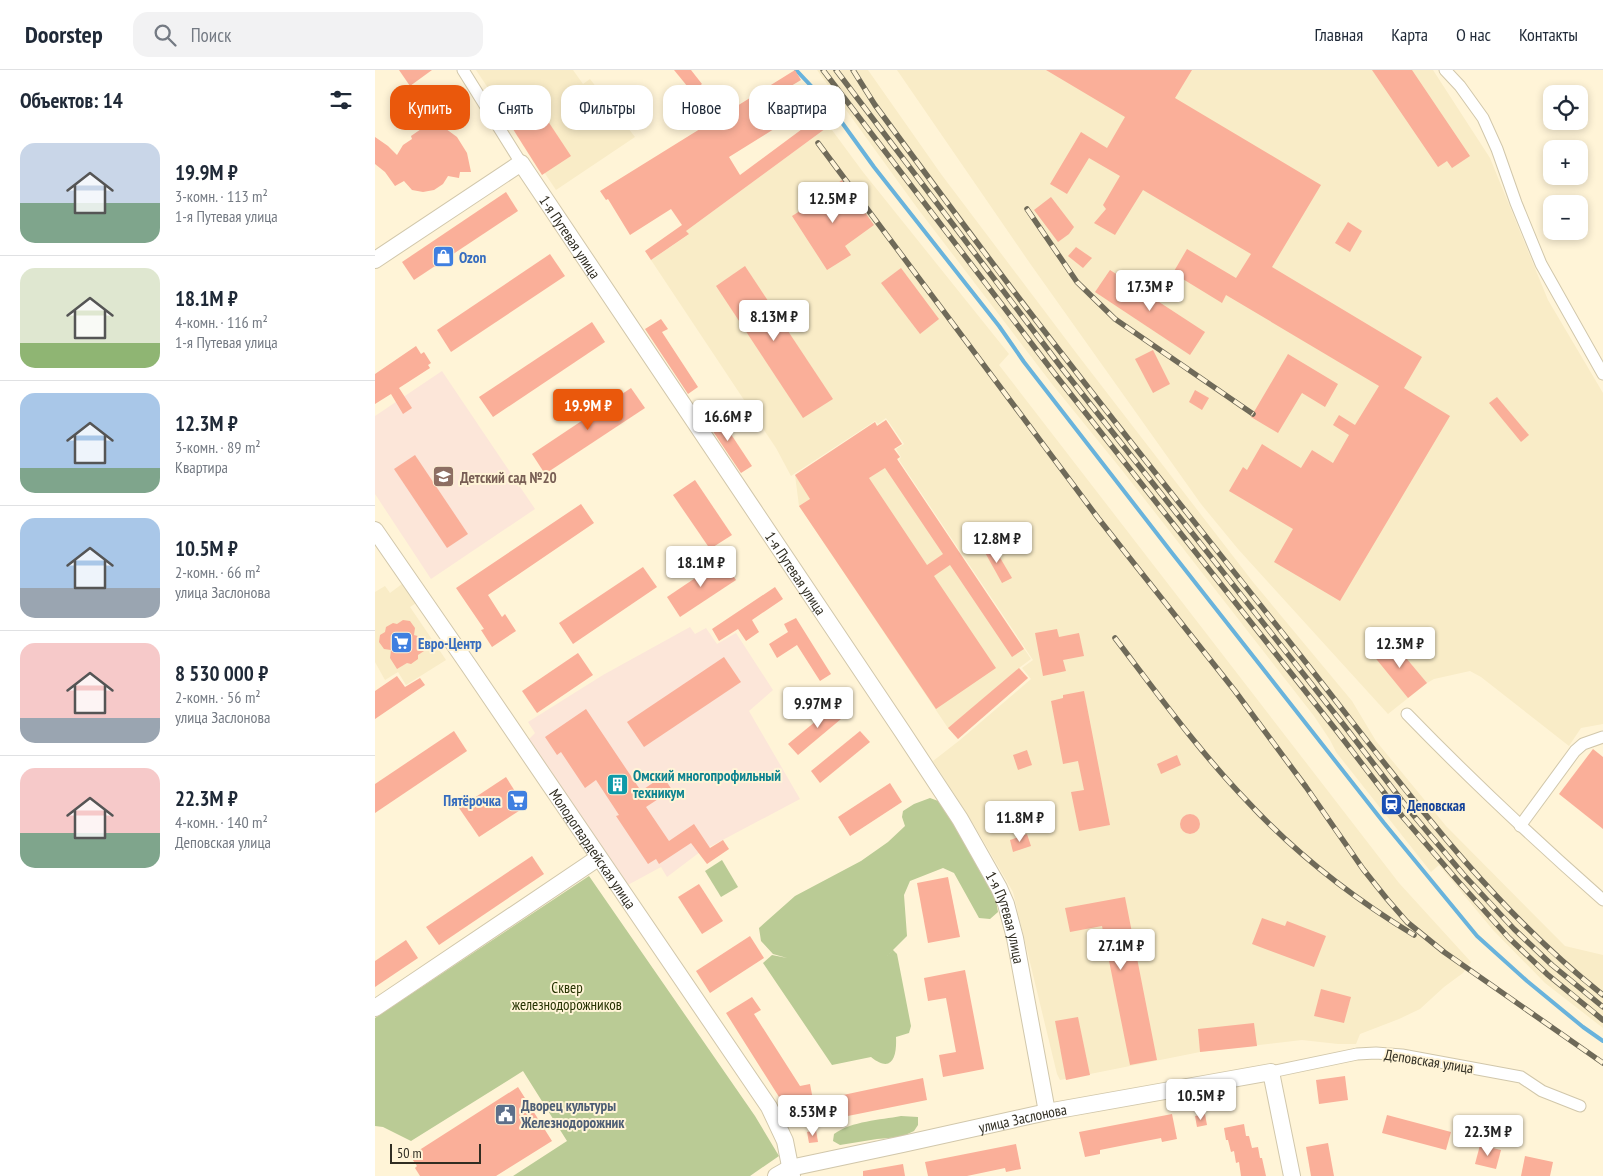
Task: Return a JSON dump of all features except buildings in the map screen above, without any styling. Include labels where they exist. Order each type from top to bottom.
[{"type":"street","name":"1-я Путевая улица","points":[[463,70],[521,163],[903,732],[960,819],[999,888],[1006,904],[1015,938],[1047,1112]]},
{"type":"street","points":[[1445,70],[1460,86],[1483,118],[1497,149],[1516,203],[1541,264],[1603,374]]},
{"type":"street","points":[[375,260],[521,163]]},
{"type":"street","name":"Молодогвардейская улица","points":[[375,530],[769,1107],[785,1141],[791,1172]]},
{"type":"street","points":[[1407,714],[1458,767],[1520,826],[1603,900]]},
{"type":"street","points":[[1520,826],[1575,751],[1583,744],[1603,737]]},
{"type":"street","points":[[375,1008],[598,858]]},
{"type":"street","name":"Деповская улица","points":[[1271,1072],[1357,1054],[1402,1055],[1521,1077],[1541,1091],[1580,1106]]},
{"type":"street","points":[[1271,1072],[1292,1176]]},
{"type":"street","name":"улица Заслонова","points":[[776,1176],[903,1144],[1047,1112],[1271,1072]]},
{"type":"shaded area","points":[[476,70],[573,70],[583,84],[590,79],[595,85],[561,85],[561,130],[630,130],[635,137],[556,190],[516,130],[551,130],[551,85],[486,85]]},
{"type":"shaded area","points":[[817,70],[868,70],[941,174],[1077,354],[1253,582],[1352,701],[1376,741],[1446,826],[1565,946],[1603,955],[1603,1028],[1545,983],[1493,930],[1439,865],[1431,872],[1336,752],[1314,716],[1121,469],[1052,384],[918,209],[845,109],[845,85],[828,85]]},
{"type":"shaded area","points":[[897,70],[1433,70],[1490,158],[1548,300],[1603,393],[1603,724],[1581,728],[1569,746],[1481,677],[1470,671],[1434,679],[1388,714],[1238,549],[1201,504],[1029,262]]},
{"type":"shaded area","points":[[824,130],[832,130],[863,172],[1009,354],[999,365],[1399,883],[1471,962],[1463,973],[1420,1009],[1360,1034],[1356,1044],[1302,1040],[1200,1052],[1060,1080],[1013,892],[974,825],[933,761],[1031,679],[1022,668],[1033,660],[899,460],[901,457],[896,449],[904,444],[886,418],[878,424],[875,421],[791,476],[776,448],[651,260],[688,235],[686,231]]},
{"type":"shaded area","name":"Детский сад №20","points":[[442,371],[535,509],[431,579],[375,494],[375,416]]},
{"type":"shaded area","points":[[886,420],[902,444],[894,449],[900,457],[897,460],[1031,659],[1019,668],[1028,678],[958,739],[948,728],[799,506],[795,475],[875,422],[877,426]]},
{"type":"shaded area","points":[[402,584],[416,603],[410,607],[446,660],[406,685],[398,672],[385,680],[375,662],[375,592],[385,586],[390,593]]},
{"type":"shaded area","points":[[690,627],[695,634],[706,628],[717,644],[736,633],[773,690],[749,711],[800,799],[700,852],[667,877],[661,867],[626,886],[529,739],[535,733],[528,722],[603,675]]},
{"type":"green space","points":[[930,798],[941,802],[994,890],[998,912],[990,919],[979,918],[954,873],[943,868],[910,881],[904,895],[907,936],[893,950],[897,954],[911,1026],[909,1033],[896,1037],[894,1057],[888,1063],[878,1062],[871,1057],[832,1065],[763,963],[772,955],[787,958],[773,954],[761,941],[759,928],[795,896],[861,861],[888,842],[905,826],[902,817],[903,811],[914,804]]},
{"type":"green space","points":[[722,860],[738,887],[721,897],[705,871]]},
{"type":"green space","name":"Сквер железнодорожников","points":[[589,876],[755,1116],[779,1156],[750,1176],[513,1176],[567,1141],[523,1071],[411,1141],[383,1127],[375,1126],[375,1018]]},
{"type":"green space","points":[[901,1116],[918,1117],[918,1125],[914,1131],[901,1137],[840,1145],[833,1141],[834,1134],[849,1126]]},
{"type":"waterway","points":[[796,70],[830,106],[874,167],[999,326],[1024,362],[1172,553],[1384,823],[1477,936],[1527,981],[1603,1041]]},
{"type":"railway","points":[[823,70],[1054,373],[1402,816],[1509,938],[1547,974],[1603,1020]]},
{"type":"railway","points":[[836,70],[1061,367],[1409,810],[1463,874],[1514,929],[1552,965],[1603,1007]]},
{"type":"railway","points":[[853,70],[875,105],[1020,300],[1403,787],[1478,876],[1517,918],[1559,958],[1603,995]]},
{"type":"railway","points":[[818,143],[1098,518],[1235,691],[1306,787],[1363,869],[1387,899],[1407,922],[1444,952],[1603,1063]]},
{"type":"railway","points":[[1027,209],[1077,282],[1115,319],[1253,414]]},
{"type":"railway","points":[[1115,638],[1195,741],[1228,781],[1265,820],[1325,874],[1369,906],[1414,935]]},
{"type":"place","name":"Ozon","points":[[443,257]]},
{"type":"place","name":"Детский сад №20","points":[[444,477]]},
{"type":"place","name":"Евро-Центр","points":[[402,643]]},
{"type":"place","name":"Омский многопрофильный техникум","points":[[617,784]]},
{"type":"place","name":"Пятёрочка","points":[[517,800]]},
{"type":"place","name":"Деповская","points":[[1391,805]]},
{"type":"place","name":"Дворец культуры Железнодорожник","points":[[505,1114]]}]
